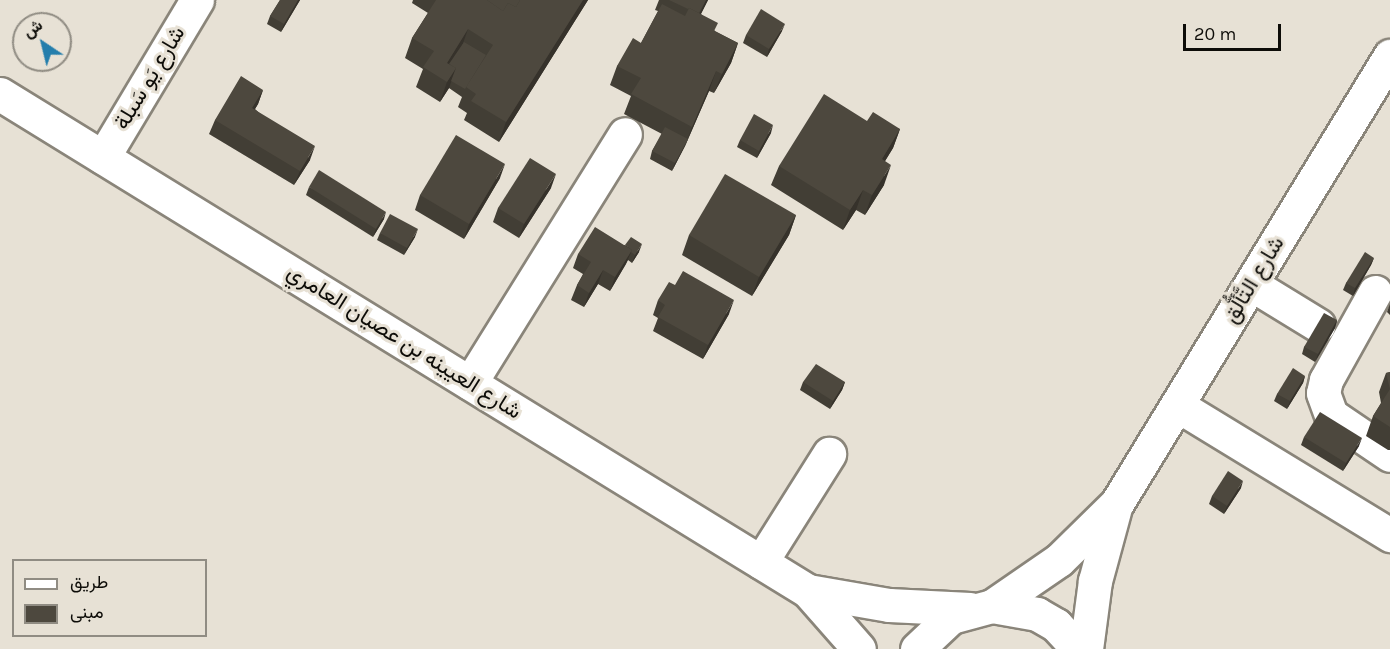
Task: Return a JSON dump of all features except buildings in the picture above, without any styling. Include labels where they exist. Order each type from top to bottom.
[{"type":"street","name":"شارع يَو سَبلة","points":[[102,157],[197,0]]},
{"type":"street","name":"شارع التَّألُّق","points":[[917,649],[934,629],[981,607],[1059,560],[1117,503],[1390,56]]},
{"type":"street","name":"شارع العيينه بن عصيان العامري","points":[[0,94],[808,591],[860,649]]},
{"type":"street","points":[[470,383],[625,134]]},
{"type":"street","points":[[1251,284],[1332,334]]},
{"type":"street","points":[[1375,292],[1332,334],[1325,405],[1340,422],[1390,455]]},
{"type":"street","points":[[1177,405],[1390,535]]},
{"type":"street","points":[[761,562],[829,454]]},
{"type":"street","name":"شارع التَّألُّق","points":[[1086,649],[1095,581],[1117,503]]},
{"type":"street","name":"شارع العيينه بن عصيان العامري","points":[[808,591],[889,605],[981,607],[1037,614],[1056,625],[1078,649]]}]
